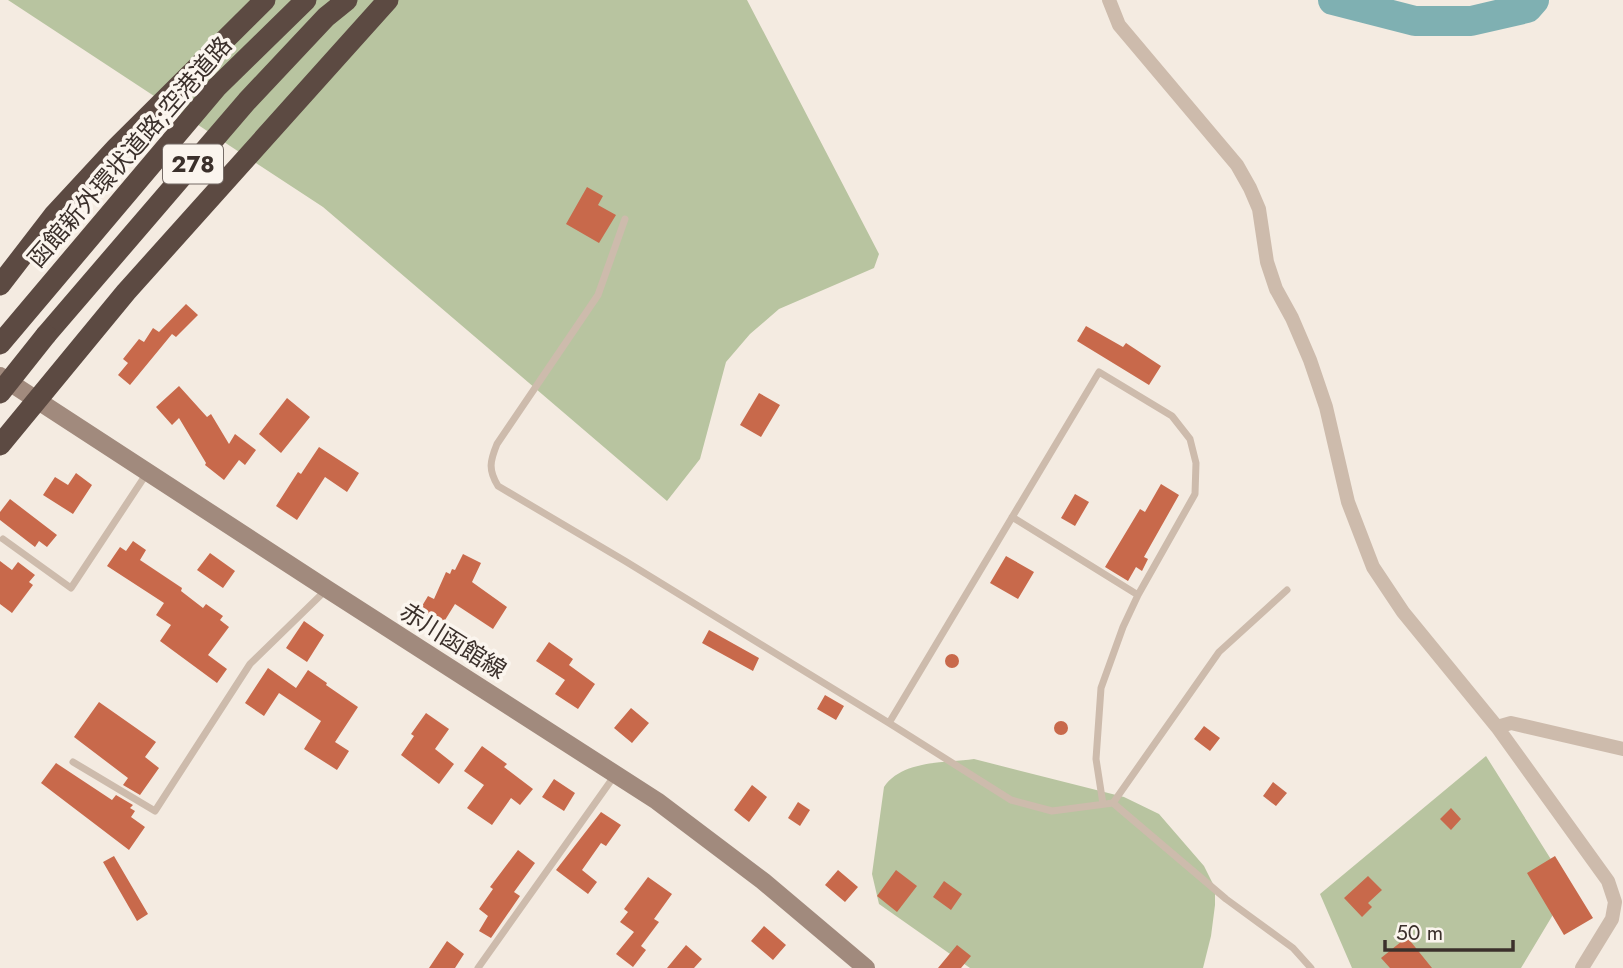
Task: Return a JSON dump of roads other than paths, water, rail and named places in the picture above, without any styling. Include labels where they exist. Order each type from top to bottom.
[{"type":"highway","points":[[0,285],[54,215],[117,147],[265,0]]},
{"type":"highway","name":"函館新外環状道路;空港道路","points":[[0,344],[217,88],[306,0]]},
{"type":"highway","name":"278","points":[[0,393],[46,335],[247,102],[326,18],[347,0]]},
{"type":"highway","points":[[0,445],[126,292],[388,0]]},
{"type":"main road","name":"赤川函館線","points":[[0,376],[327,590],[616,774],[763,881],[866,968]]},
{"type":"street","points":[[1109,0],[1119,25],[1237,165],[1251,188],[1259,209],[1267,262],[1276,289],[1310,360],[1326,407],[1349,502],[1373,567],[1403,612],[1497,727],[1608,881],[1615,902],[1612,919],[1582,968]]},
{"type":"street","points":[[1497,727],[1511,723],[1623,748]]},
{"type":"lane","points":[[625,219],[598,295],[497,444],[490,462],[490,474],[498,486],[625,561],[1011,800],[1052,811],[1113,803],[1226,899],[1293,948],[1311,968]]},
{"type":"lane","points":[[889,723],[1099,372],[1172,416],[1190,439],[1196,463],[1195,494],[1138,595],[1123,627],[1101,688],[1096,759],[1103,804]]},
{"type":"lane","points":[[3,539],[71,588],[147,472]]},
{"type":"lane","points":[[1012,517],[1138,595]]},
{"type":"lane","points":[[73,762],[155,811],[250,664],[327,590]]},
{"type":"lane","points":[[1113,803],[1219,652],[1287,590]]},
{"type":"lane","points":[[478,968],[616,774]]},
{"type":"waterway","points":[[1333,0],[1415,21],[1471,21],[1527,8],[1534,0]]}]
